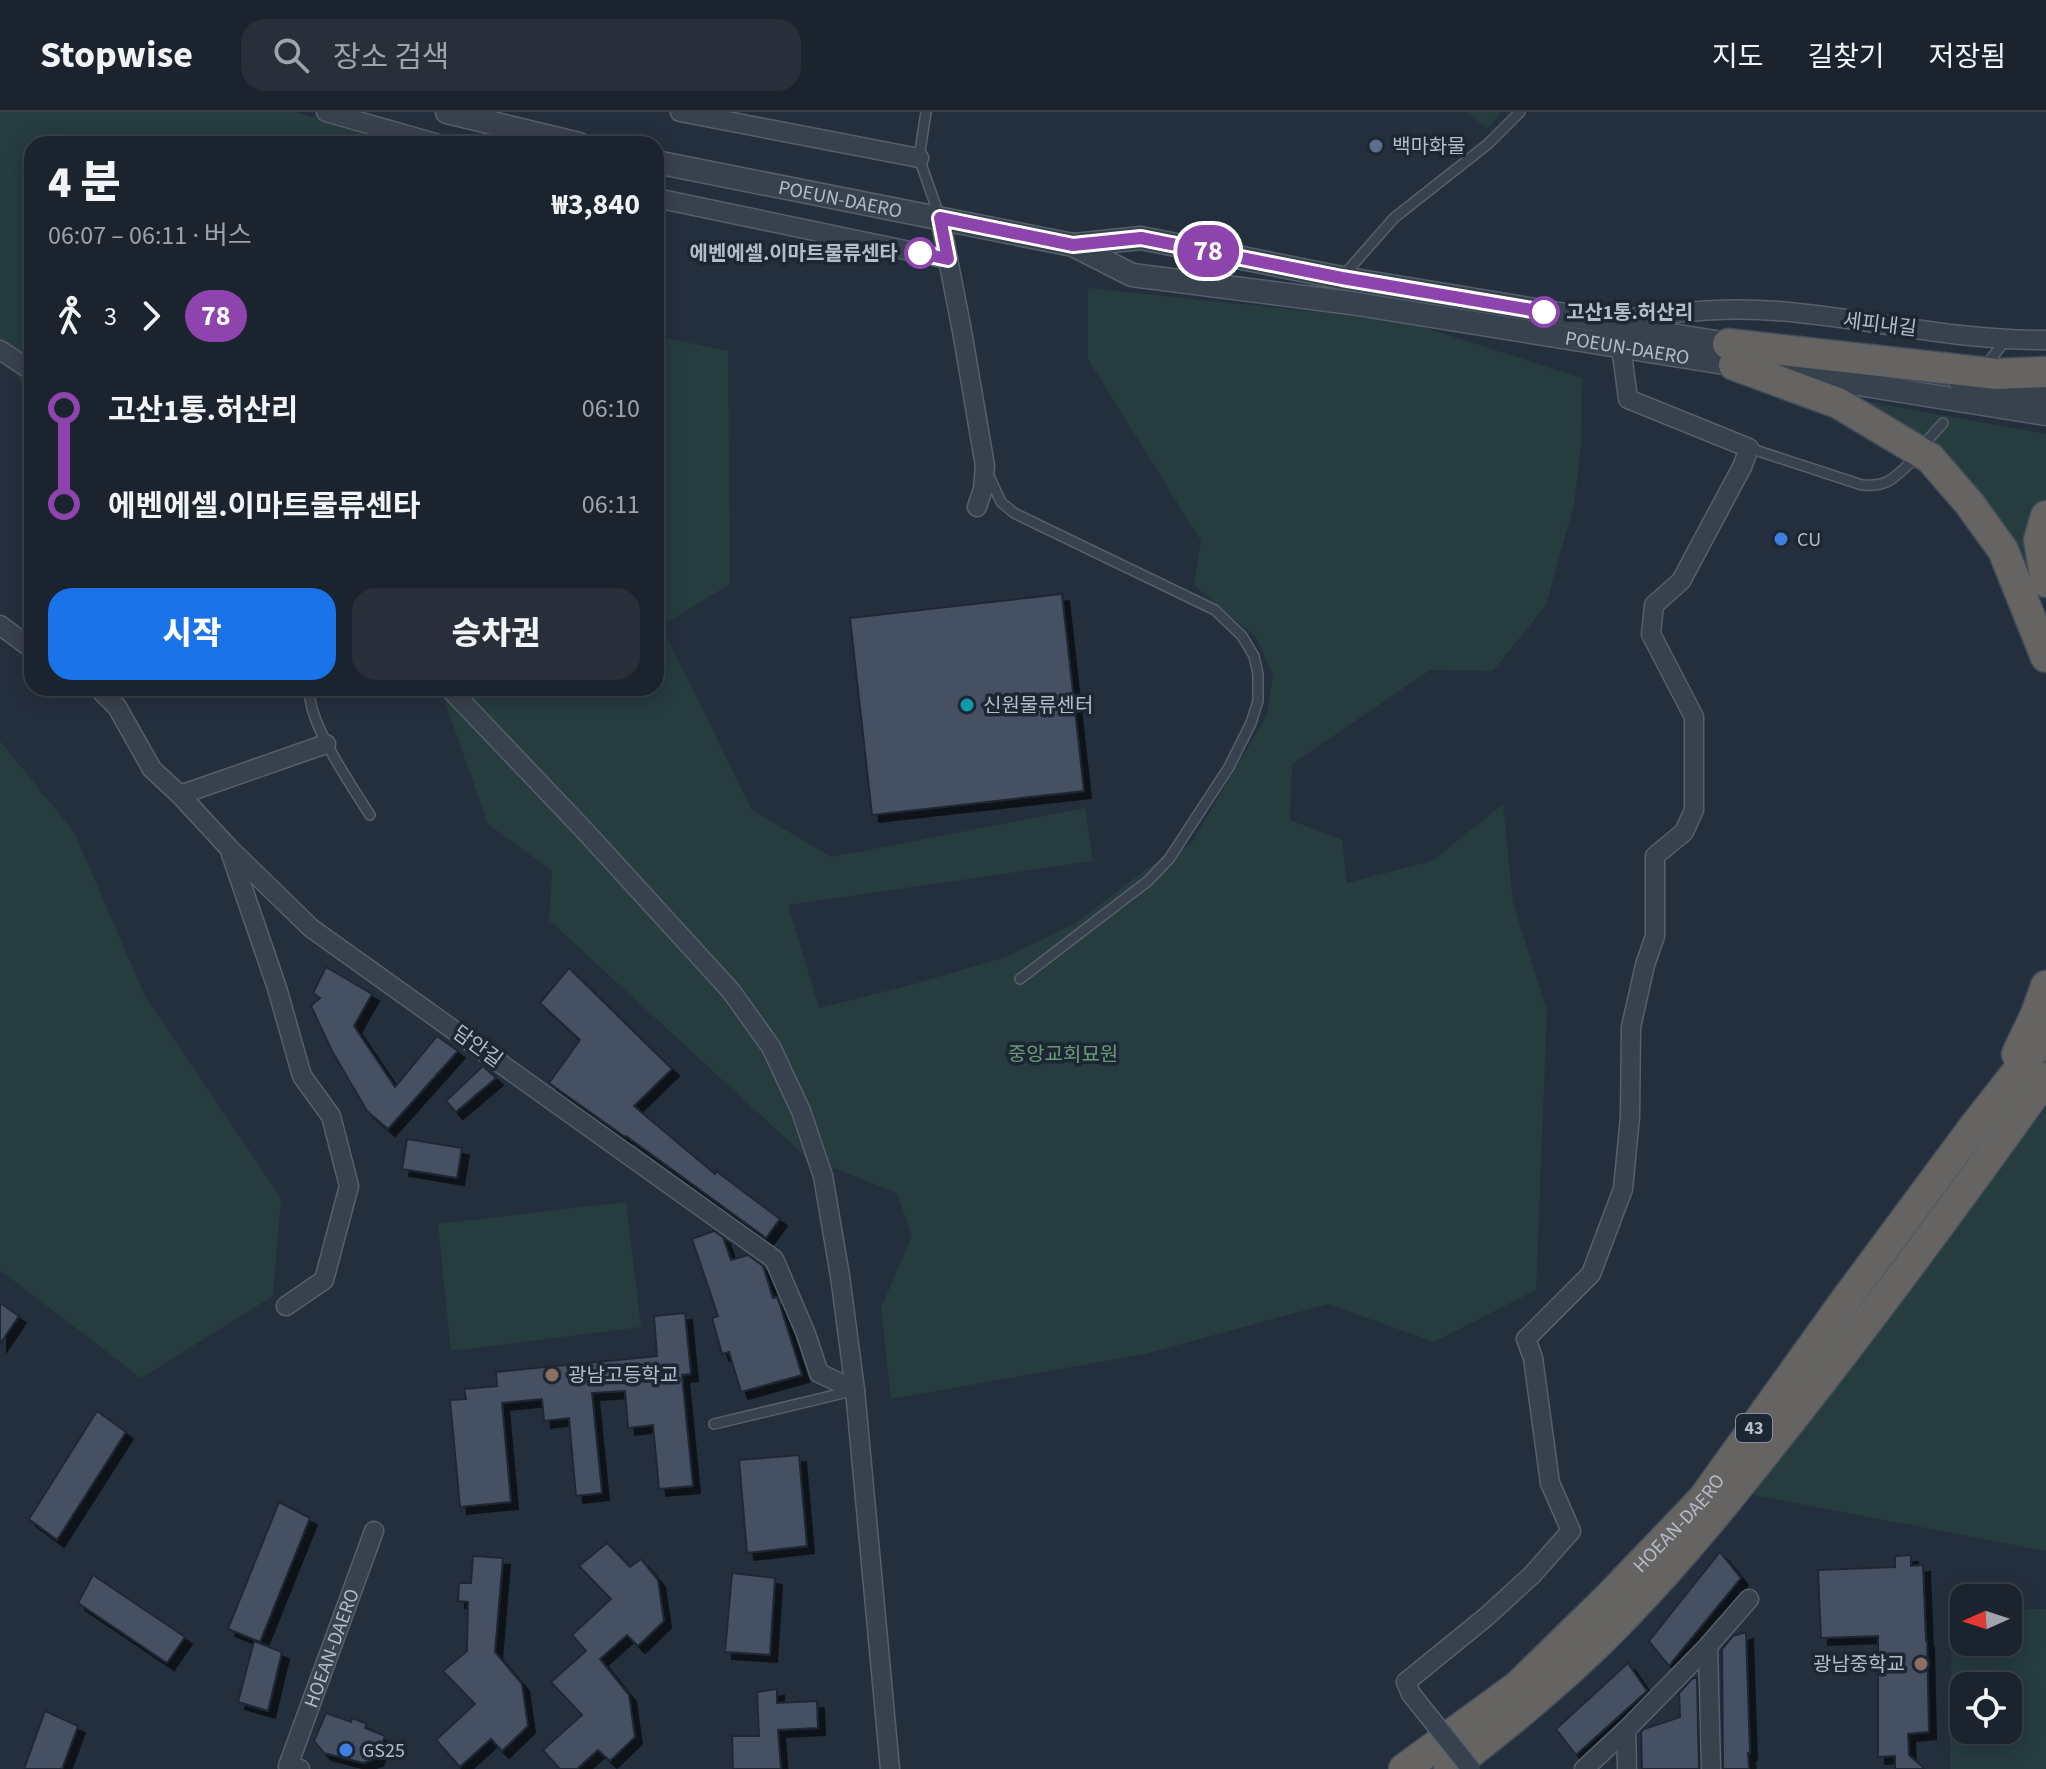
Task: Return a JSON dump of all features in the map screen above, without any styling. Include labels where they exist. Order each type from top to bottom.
[{"type":"highway","points":[[1731,354],[1997,374],[2046,372]]},
{"type":"highway","points":[[1731,354],[1838,403],[1930,458],[1969,503],[2003,550],[2046,657]]},
{"type":"highway","points":[[2046,516],[2039,540],[2046,582]]},
{"type":"highway","points":[[1991,1104],[2036,1014],[2046,986]]},
{"type":"highway","name":"HOEAN-DAERO","points":[[1404,1769],[1518,1686],[1703,1499],[1842,1305],[2046,1035]]},
{"type":"highway","name":"HOEAN-DAERO","points":[[1449,1769],[1542,1694],[1626,1615],[1709,1523],[1884,1300],[2046,1078]]},
{"type":"street","points":[[326,112],[411,136]]},
{"type":"street","points":[[447,112],[546,136]]},
{"type":"street","points":[[680,112],[919,158]]},
{"type":"street","name":"POEUN-DAERO","points":[[664,164],[1073,245],[1132,275],[1351,303],[1621,346],[1731,354],[2046,398]]},
{"type":"street","points":[[664,200],[948,259]]},
{"type":"street","points":[[940,218],[985,466],[983,489],[977,507]]},
{"type":"street","name":"POEUN-DAERO","points":[[1073,245],[1141,238],[1342,278],[1602,321],[1731,354],[2046,414]]},
{"type":"street","name":"세피내길","points":[[1602,321],[1713,309],[1777,311],[2005,341],[2046,340]]},
{"type":"street","points":[[1471,1769],[1411,1694],[1406,1682],[1532,1575],[1571,1531],[1550,1483],[1533,1358],[1526,1339],[1591,1274],[1623,1189],[1630,1117],[1631,1027],[1655,936],[1655,856],[1684,832],[1694,810],[1694,717],[1651,634],[1654,605],[1681,581],[1742,467],[1749,448],[1628,399],[1621,346]]},
{"type":"street","points":[[0,350],[24,366]]},
{"type":"street","points":[[0,625],[24,643]]},
{"type":"street","name":"담안길","points":[[106,696],[117,707],[152,769],[311,928],[774,1259],[819,1373],[855,1390]]},
{"type":"street","points":[[457,696],[731,991],[771,1047],[801,1111],[823,1176],[840,1276],[855,1390],[890,1769]]},
{"type":"street","points":[[180,795],[326,744]]},
{"type":"street","points":[[229,848],[277,988],[302,1076],[331,1116],[349,1186],[324,1280],[286,1306]]},
{"type":"street","name":"HOEAN-DAERO","points":[[294,1767],[374,1531]]},
{"type":"street","points":[[1584,1769],[1708,1646],[1749,1599]]},
{"type":"street","points":[[1708,1646],[1711,1769]]},
{"type":"street","points":[[1626,1730],[1627,1769]]},
{"type":"lane","points":[[926,112],[919,158],[940,218]]},
{"type":"lane","points":[[1342,278],[1394,218],[1488,144],[1520,112]]},
{"type":"lane","points":[[1987,364],[2005,341]]},
{"type":"lane","points":[[1926,442],[1943,423]]},
{"type":"lane","points":[[1749,448],[1862,485],[1876,486],[1890,481],[1910,463]]},
{"type":"lane","points":[[985,466],[1001,502],[1014,513],[1215,610],[1242,636],[1254,656],[1258,674],[1258,701],[1251,723],[1229,767],[1169,859],[1148,881],[1020,979]]},
{"type":"lane","points":[[309,696],[326,744],[370,815]]},
{"type":"lane","points":[[714,1424],[855,1390]]},
{"type":"green space","points":[[0,112],[295,112],[379,136],[24,136],[24,388],[0,347]]},
{"type":"green space","points":[[1467,112],[1501,112],[1487,129]]},
{"type":"green space","name":"중앙교회묘원","points":[[1088,288],[1404,321],[1582,378],[1581,447],[1574,504],[1546,605],[1493,671],[1430,670],[1292,764],[1290,820],[1342,840],[1347,883],[1432,861],[1503,804],[1513,903],[1547,1011],[1536,1290],[1434,1342],[1328,1304],[1145,1354],[891,1399],[881,1308],[912,1236],[897,1193],[806,1157],[549,920],[552,871],[488,824],[443,696],[664,696],[664,632],[752,810],[831,857],[1085,808],[1093,861],[788,905],[819,1008],[1006,957],[1076,923],[1149,867],[1190,845],[1267,715],[1273,675],[1256,637],[1194,585],[1201,541],[1088,359]]},
{"type":"green space","points":[[664,338],[728,351],[730,584],[664,624]]},
{"type":"green space","points":[[1848,398],[2046,434],[2046,498],[2040,508],[2031,574],[2046,614],[2046,629],[1999,535]]},
{"type":"green space","points":[[0,741],[74,832],[145,996],[281,1198],[273,1296],[141,1378],[0,1270]]},
{"type":"green space","points":[[2046,1108],[2046,1551],[1748,1494]]},
{"type":"green space","points":[[626,1202],[641,1327],[451,1351],[438,1224]]},
{"type":"green space","points":[[2022,1609],[2046,1609],[2046,1769],[1950,1769],[1950,1744],[2022,1744],[2022,1672],[1951,1672],[1951,1656],[2022,1656]]},
{"type":"building","name":"신원물류센터","points":[[1062,594],[1084,791],[872,815],[850,618]]},
{"type":"building","points":[[326,967],[372,994],[354,1026],[395,1087],[437,1036],[458,1051],[388,1129],[367,1111],[332,1051],[311,1006],[320,998],[313,993]]},
{"type":"building","points":[[569,968],[672,1069],[634,1106],[715,1174],[716,1171],[780,1219],[766,1238],[549,1083],[580,1040],[540,1003]]},
{"type":"building","points":[[483,1066],[496,1078],[456,1112],[446,1101]]},
{"type":"building","points":[[407,1139],[462,1148],[457,1178],[402,1169]]},
{"type":"building","points":[[714,1231],[723,1237],[731,1260],[748,1255],[763,1266],[773,1298],[777,1297],[780,1305],[802,1375],[741,1392],[729,1352],[722,1354],[712,1318],[718,1316],[692,1239]]},
{"type":"building","points":[[0,1303],[19,1316],[0,1344]]},
{"type":"building","points":[[685,1313],[691,1374],[682,1375],[693,1486],[659,1489],[653,1425],[628,1428],[625,1391],[592,1393],[602,1493],[576,1496],[569,1418],[544,1421],[542,1399],[502,1403],[511,1502],[460,1507],[450,1400],[466,1399],[464,1389],[497,1386],[496,1372],[657,1356],[654,1316]]},
{"type":"building","points":[[97,1411],[126,1432],[57,1540],[29,1519]]},
{"type":"building","points":[[799,1455],[807,1546],[747,1553],[739,1460]]},
{"type":"building","points":[[279,1502],[310,1518],[260,1642],[228,1629]]},
{"type":"building","points":[[607,1543],[630,1567],[641,1559],[658,1580],[664,1621],[638,1646],[627,1635],[600,1659],[629,1695],[635,1737],[610,1761],[598,1750],[577,1769],[560,1769],[543,1750],[582,1715],[551,1682],[586,1651],[572,1635],[611,1599],[579,1566]]},
{"type":"building","points":[[1720,1552],[1741,1578],[1669,1666],[1649,1641]]},
{"type":"building","points":[[1911,1555],[1911,1566],[1923,1565],[1929,1732],[1908,1734],[1909,1755],[1925,1769],[1895,1769],[1895,1756],[1878,1757],[1878,1636],[1821,1638],[1818,1570],[1895,1567],[1895,1556]]},
{"type":"building","points":[[473,1556],[503,1558],[495,1652],[522,1684],[528,1726],[502,1751],[491,1739],[460,1767],[436,1740],[475,1704],[443,1671],[467,1651],[468,1602],[458,1601],[459,1583],[471,1583]]},
{"type":"building","points":[[732,1573],[775,1578],[770,1655],[725,1652]]},
{"type":"building","points":[[93,1575],[185,1637],[167,1663],[78,1603]]},
{"type":"building","points":[[1746,1632],[1749,1769],[1723,1769],[1722,1649],[1733,1636]]},
{"type":"building","points":[[254,1641],[282,1652],[268,1711],[238,1702]]},
{"type":"building","points":[[1628,1663],[1647,1691],[1576,1755],[1556,1729]]},
{"type":"building","points":[[1693,1678],[1697,1678],[1699,1769],[1642,1769],[1641,1732],[1680,1717],[1679,1693]]},
{"type":"building","points":[[777,1689],[777,1703],[817,1701],[818,1728],[778,1730],[781,1769],[733,1769],[732,1736],[759,1736],[757,1692]]},
{"type":"building","points":[[45,1711],[78,1726],[62,1769],[24,1769]]},
{"type":"building","points":[[326,1713],[351,1722],[352,1718],[367,1724],[365,1728],[385,1736],[376,1759],[363,1763],[324,1753],[314,1741]]},
{"type":"bus line","name":"78","points":[[920,253],[948,259],[940,218],[1073,245],[1141,238],[1342,278],[1544,312]]},
{"type":"place","name":"백마화물","points":[[1376,146]]},
{"type":"place","name":"에벤에셀.이마트물류센타","points":[[920,253]]},
{"type":"place","name":"고산1통.허산리","points":[[1544,312]]},
{"type":"place","name":"CU","points":[[1781,539]]},
{"type":"place","name":"신원물류센터","points":[[967,705]]},
{"type":"place","name":"광남고등학교","points":[[552,1375]]},
{"type":"place","name":"광남중학교","points":[[1921,1664]]},
{"type":"place","name":"GS25","points":[[346,1750]]}]
